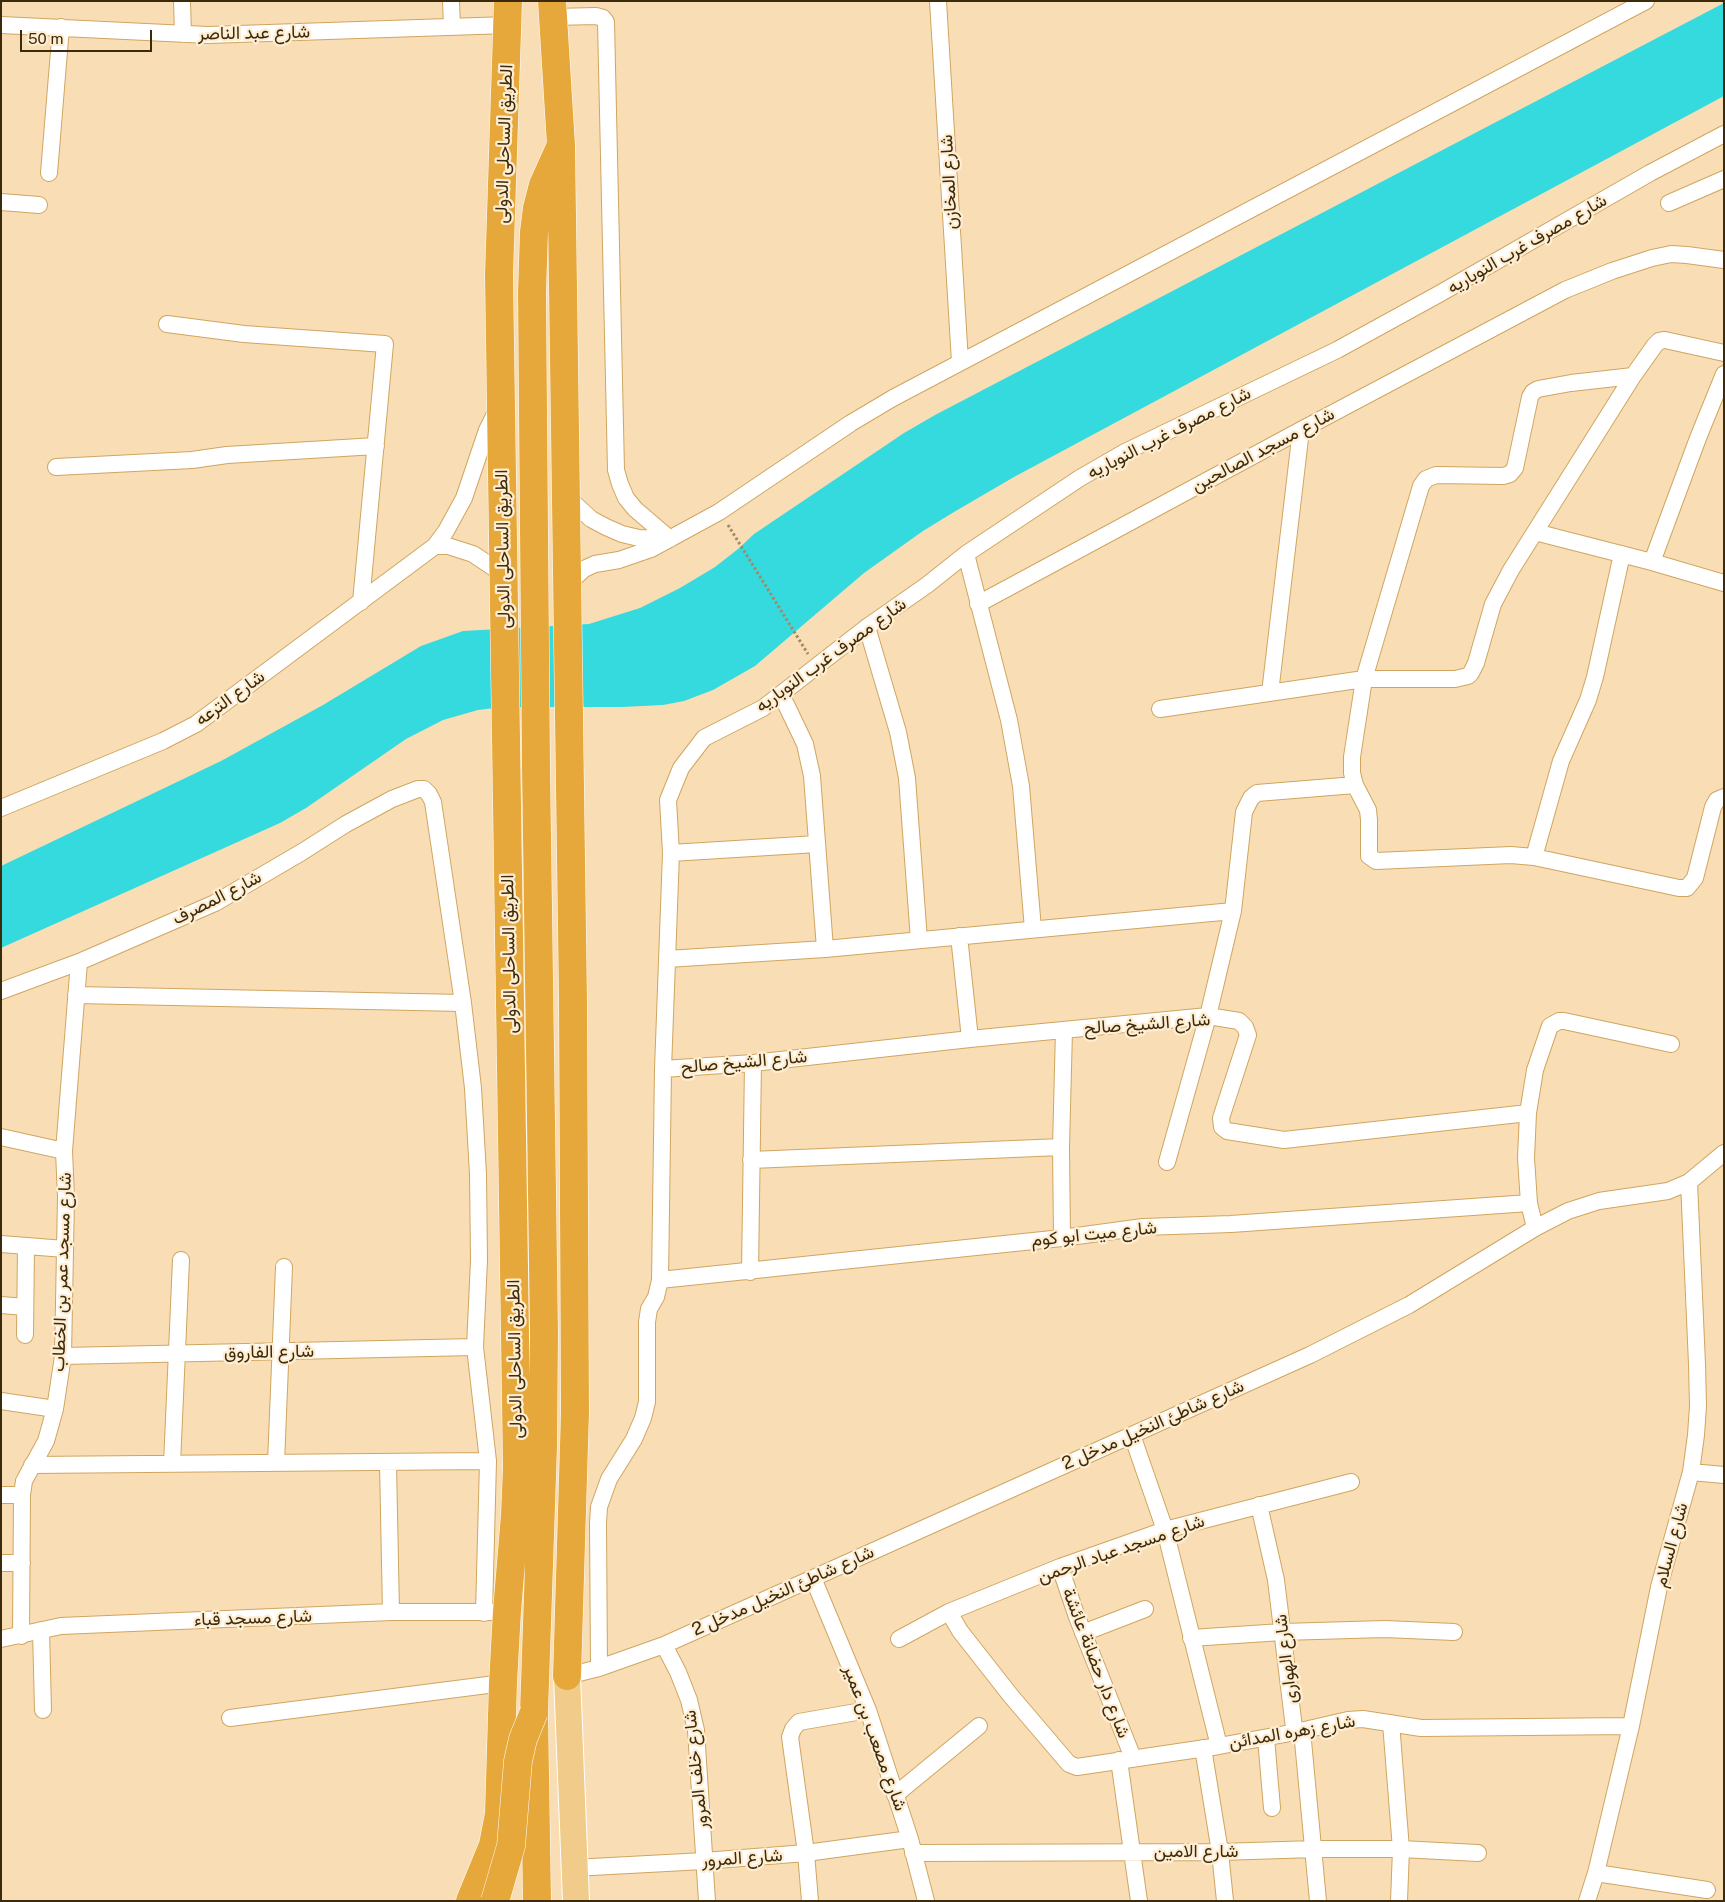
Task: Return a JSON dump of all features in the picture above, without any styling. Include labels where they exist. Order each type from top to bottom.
[{"type":"highway","points":[[553,9],[561,145],[566,585],[571,764],[575,1412],[567,1676]]},
{"type":"highway","name":"الطريق الساحلى الدولى","points":[[470,1901],[493,1844],[499,1814],[503,1683],[496,1612],[515,1515],[517,1419],[500,403],[500,275],[508,13]]},
{"type":"highway","points":[[537,1901],[534,1712],[543,1447],[544,1334],[532,292],[534,232],[543,185],[561,145]]},
{"type":"highway","points":[[495,1901],[511,1846],[516,1784],[523,1739],[534,1712]]},
{"type":"main road","points":[[567,1676],[576,1901]]},
{"type":"main road","points":[[493,1844],[506,1880],[510,1901]]},
{"type":"street","points":[[182,1],[182,34]]},
{"type":"street","points":[[452,1],[452,27]]},
{"type":"street","name":"شارع المخازن","points":[[938,1],[960,362]]},
{"type":"street","points":[[566,585],[584,570],[595,564],[635,555],[670,539],[719,512],[852,423],[893,398],[1646,1]]},
{"type":"street","points":[[553,9],[596,16],[606,22],[616,470],[626,498],[635,509],[670,539]]},
{"type":"street","name":"شارع عبد الناصر","points":[[1,25],[217,35],[452,27],[508,13]]},
{"type":"street","points":[[49,173],[61,27]]},
{"type":"street","name":"شارع مصرف غرب النوباريه","points":[[671,853],[668,800],[680,768],[704,738],[762,708],[867,627],[928,585],[966,554],[1080,478],[1125,452],[1337,350],[1650,173],[1724,134]]},
{"type":"street","points":[[1669,204],[1724,180]]},
{"type":"street","points":[[1,202],[39,205]]},
{"type":"street","name":"شارع مسجد الصالحين","points":[[978,604],[1300,430],[1548,299],[1612,271],[1652,258],[1671,254],[1724,260]]},
{"type":"street","points":[[167,324],[244,334],[384,343],[386,345],[360,602]]},
{"type":"street","points":[[1160,708],[1364,678],[1464,678],[1471,673],[1476,663],[1493,604],[1511,570],[1633,376],[1659,341],[1665,340],[1724,353]]},
{"type":"street","points":[[1652,562],[1724,374]]},
{"type":"street","points":[[1633,376],[1538,389],[1533,392],[1530,398],[1515,468],[1510,474],[1503,476],[1436,475],[1426,479],[1421,486],[1364,678],[1352,757],[1352,773],[1355,785],[1368,810],[1368,856],[1376,862],[1511,856],[1534,857],[1678,888],[1687,888],[1695,878],[1713,807],[1717,800],[1724,797]]},
{"type":"street","name":"شارع الترعه","points":[[1,808],[163,741],[196,724],[435,546],[455,516],[464,498],[487,430],[500,403]]},
{"type":"street","points":[[1270,693],[1300,430]]},
{"type":"street","points":[[56,467],[192,460],[227,455],[376,446]]},
{"type":"street","points":[[565,495],[591,519],[622,534],[638,538],[670,539]]},
{"type":"street","points":[[1535,532],[1652,562],[1724,583]]},
{"type":"street","points":[[435,546],[448,546],[473,554],[484,560],[503,578]]},
{"type":"street","points":[[966,554],[1009,720],[1021,786],[1033,929]]},
{"type":"street","points":[[1534,857],[1561,760],[1588,700],[1595,677],[1622,554]]},
{"type":"street","points":[[867,627],[898,732],[907,778],[908,813],[919,940]]},
{"type":"street","points":[[781,694],[805,744],[812,776],[826,949]]},
{"type":"street","points":[[1167,1162],[1208,1016],[1233,912],[1244,812],[1251,798],[1257,793],[1355,785]]},
{"type":"street","name":"شارع المصرف","points":[[1,991],[79,962],[215,903],[346,824],[392,799],[418,789],[430,794],[433,802],[463,1003]]},
{"type":"street","points":[[599,1668],[599,1507],[609,1479],[634,1439],[643,1418],[647,1402],[647,1322],[649,1309],[656,1297],[660,1280],[663,1069],[671,853],[818,844]]},
{"type":"street","points":[[667,959],[826,949],[1233,912]]},
{"type":"street","points":[[959,936],[970,1039]]},
{"type":"street","name":"شارع مسجد عمر بن الخطاب","points":[[21,1636],[22,1495],[24,1481],[46,1441],[55,1409],[63,1356],[66,1197],[64,1150],[79,962]]},
{"type":"street","points":[[76,995],[463,1003],[473,1088],[478,1174],[479,1260],[475,1346],[488,1461],[496,1612]]},
{"type":"street","name":"شارع الشيخ صالح","points":[[663,1069],[753,1063],[970,1039],[1208,1016],[1239,1021],[1245,1027],[1248,1035],[1221,1118],[1222,1127],[1227,1131],[1284,1140],[1528,1113]]},
{"type":"street","points":[[1535,1228],[1529,1203],[1526,1158],[1528,1113],[1535,1070],[1548,1030],[1554,1023],[1564,1021],[1671,1044]]},
{"type":"street","points":[[1062,1238],[1061,1147],[1064,1030]]},
{"type":"street","points":[[750,1272],[753,1063]]},
{"type":"street","points":[[1,1137],[64,1150]]},
{"type":"street","points":[[751,1160],[1061,1147]]},
{"type":"street","name":"شارع شاطئ النخيل مدخل 2","points":[[567,1676],[599,1668],[664,1645],[1132,1435],[1366,1328],[1409,1305],[1535,1228],[1568,1211],[1598,1201],[1668,1191],[1689,1182],[1724,1153]]},
{"type":"street","name":"شارع السلام","points":[[1587,1901],[1596,1873],[1630,1726],[1659,1587],[1691,1472],[1698,1406],[1689,1182]]},
{"type":"street","name":"شارع ميت ابو كوم","points":[[660,1280],[1062,1238],[1143,1227],[1231,1224],[1529,1203]]},
{"type":"street","points":[[1,1244],[65,1249]]},
{"type":"street","points":[[25,1335],[26,1246]]},
{"type":"street","points":[[172,1464],[180,1260]]},
{"type":"street","points":[[276,1463],[284,1266]]},
{"type":"street","points":[[1,1305],[26,1307]]},
{"type":"street","name":"شارع الفاروق","points":[[63,1356],[475,1346]]},
{"type":"street","points":[[1,1401],[55,1409]]},
{"type":"street","points":[[1132,1435],[1165,1530],[1191,1638],[1211,1747],[1225,1901]]},
{"type":"street","points":[[32,1465],[488,1461]]},
{"type":"street","points":[[388,1463],[391,1612]]},
{"type":"street","points":[[1691,1472],[1724,1475]]},
{"type":"street","name":"شارع مسجد عباد الرحمن","points":[[899,1639],[948,1612],[1060,1567],[1165,1530],[1351,1482]]},
{"type":"street","points":[[1,1495],[22,1495]]},
{"type":"street","name":"شارع الهوارى","points":[[1259,1505],[1276,1580],[1294,1728],[1303,1741],[1318,1901]]},
{"type":"street","points":[[1,1563],[22,1563]]},
{"type":"street","name":"شارع دار حضانة عائشة","points":[[1060,1567],[1126,1759],[1132,1852],[1139,1901]]},
{"type":"street","name":"شارع مصعب بن عمير","points":[[813,1578],[868,1710],[912,1846],[926,1901]]},
{"type":"street","points":[[1083,1633],[1145,1609]]},
{"type":"street","name":"شارع مسجد قباء","points":[[1,1639],[70,1626],[391,1612],[496,1612]]},
{"type":"street","name":"شارع زهره المدائن","points":[[948,1612],[971,1646],[1069,1764],[1077,1767],[1266,1738],[1348,1720],[1379,1720],[1391,1724],[1421,1728],[1630,1726]]},
{"type":"street","points":[[1191,1638],[1282,1632],[1385,1629],[1454,1632]]},
{"type":"street","points":[[41,1630],[43,1710]]},
{"type":"street","name":"شارع خلف المرور","points":[[664,1645],[678,1672],[689,1700],[696,1730],[707,1901]]},
{"type":"street","points":[[230,1718],[503,1683]]},
{"type":"street","points":[[810,1901],[806,1852],[790,1737],[793,1729],[799,1722],[868,1710]]},
{"type":"street","points":[[1391,1724],[1401,1849],[1399,1901]]},
{"type":"street","points":[[896,1795],[979,1726]]},
{"type":"street","points":[[1266,1738],[1272,1808]]},
{"type":"street","name":"شارع المرور","points":[[574,1868],[912,1846]]},
{"type":"street","name":"شارع الامين","points":[[912,1846],[1132,1852],[1401,1849],[1478,1853]]},
{"type":"street","points":[[1596,1873],[1707,1890]]},
{"type":"path","points":[[730,527],[799,640]]},
{"type":"water","points":[[1724,3],[1724,96],[1014,477],[954,512],[923,531],[864,573],[755,666],[713,690],[684,701],[663,705],[503,707],[478,710],[443,720],[406,739],[306,808],[280,823],[1,948],[1,866],[221,761],[323,705],[421,646],[463,631],[589,624],[640,608],[680,588],[715,567],[754,534],[904,433],[935,415]]}]
